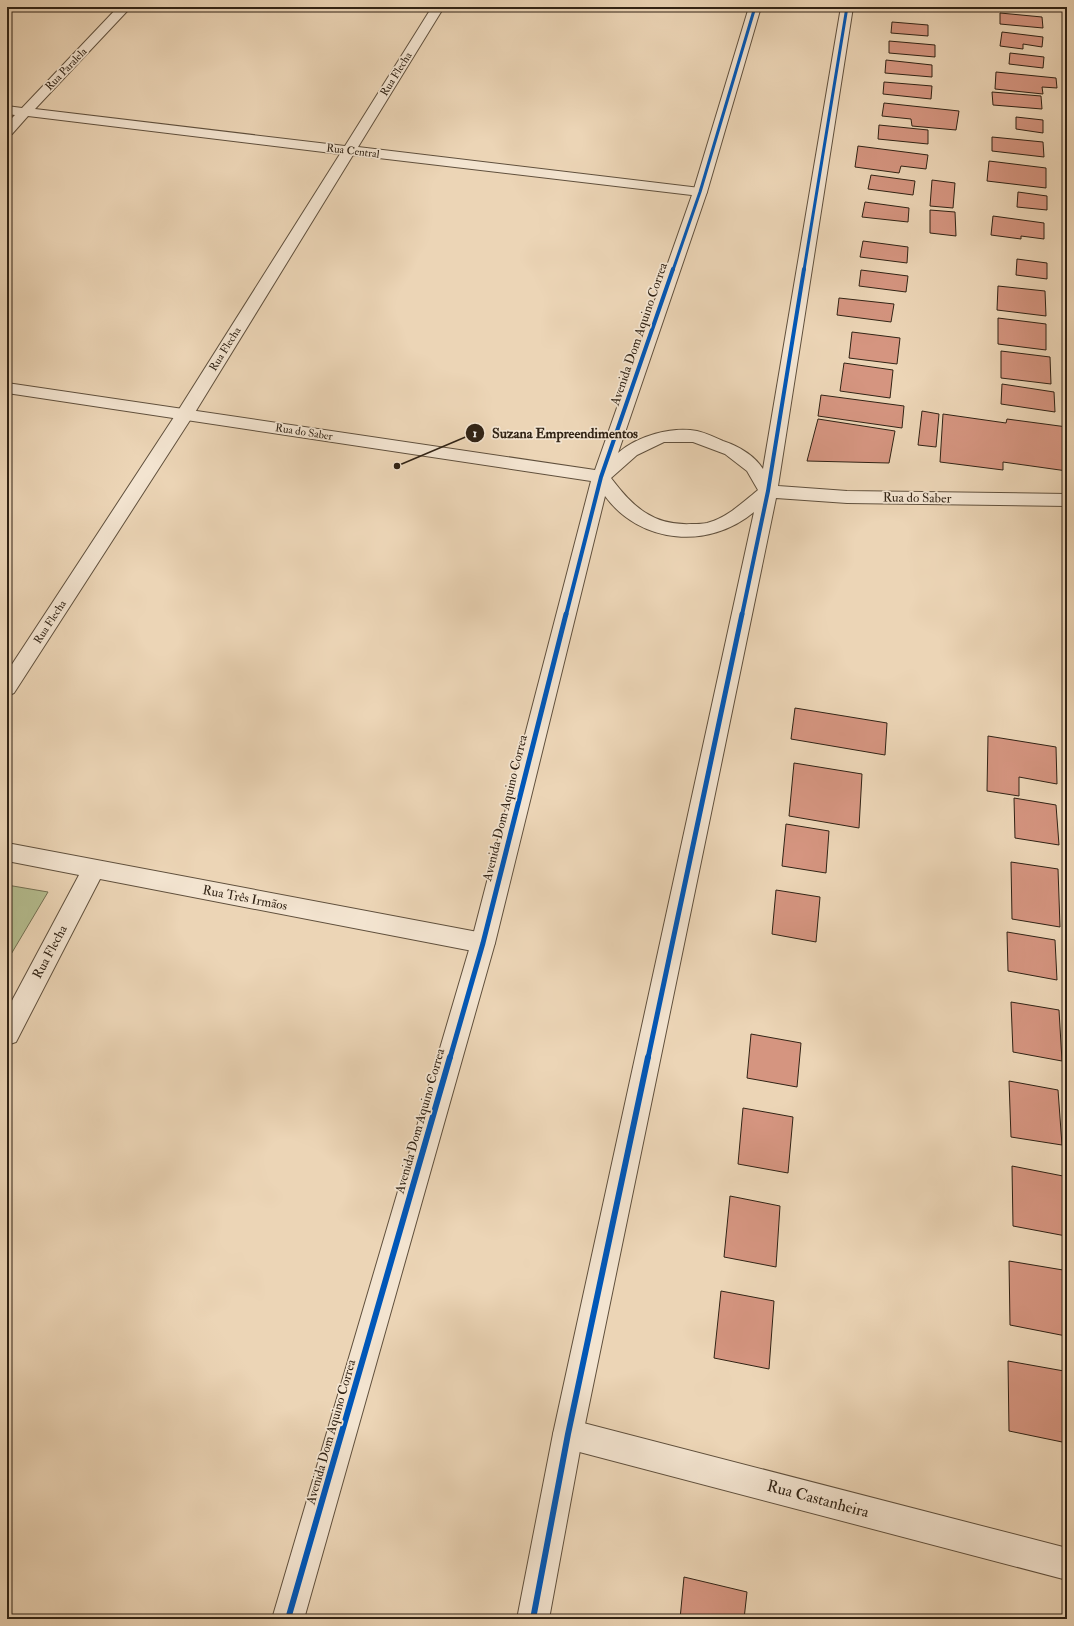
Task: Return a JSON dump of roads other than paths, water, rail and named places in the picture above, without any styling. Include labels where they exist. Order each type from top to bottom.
[{"type":"street","name":"Rua Paralela","points":[[7,131],[125,7]]},
{"type":"street","name":"Rua Flecha","points":[[7,688],[185,414],[438,7]]},
{"type":"street","name":"Avenida Dom Aquino Correa","points":[[288,1619],[483,943],[601,477],[700,192],[755,7]]},
{"type":"street","points":[[533,1619],[568,1434],[768,491],[847,7]]},
{"type":"street","name":"Rua Central","points":[[7,110],[700,192]]},
{"type":"street","name":"Rua do Saber","points":[[7,388],[601,477]]},
{"type":"street","points":[[695,436],[731,450],[753,467],[768,491],[739,515],[710,529],[675,531],[648,523],[620,504],[601,477],[631,450],[661,437],[695,436]]},
{"type":"street","name":"Rua do Saber","points":[[768,491],[847,497],[1067,500]]},
{"type":"street","name":"Rua Três Irmãos","points":[[7,852],[93,870],[483,943]]},
{"type":"street","name":"Rua Flecha","points":[[7,1034],[93,870]]},
{"type":"street","name":"Rua Castanheira","points":[[568,1434],[1067,1564]]},
{"type":"place","name":"Suzana Empreendimentos","points":[[397,466]]}]
